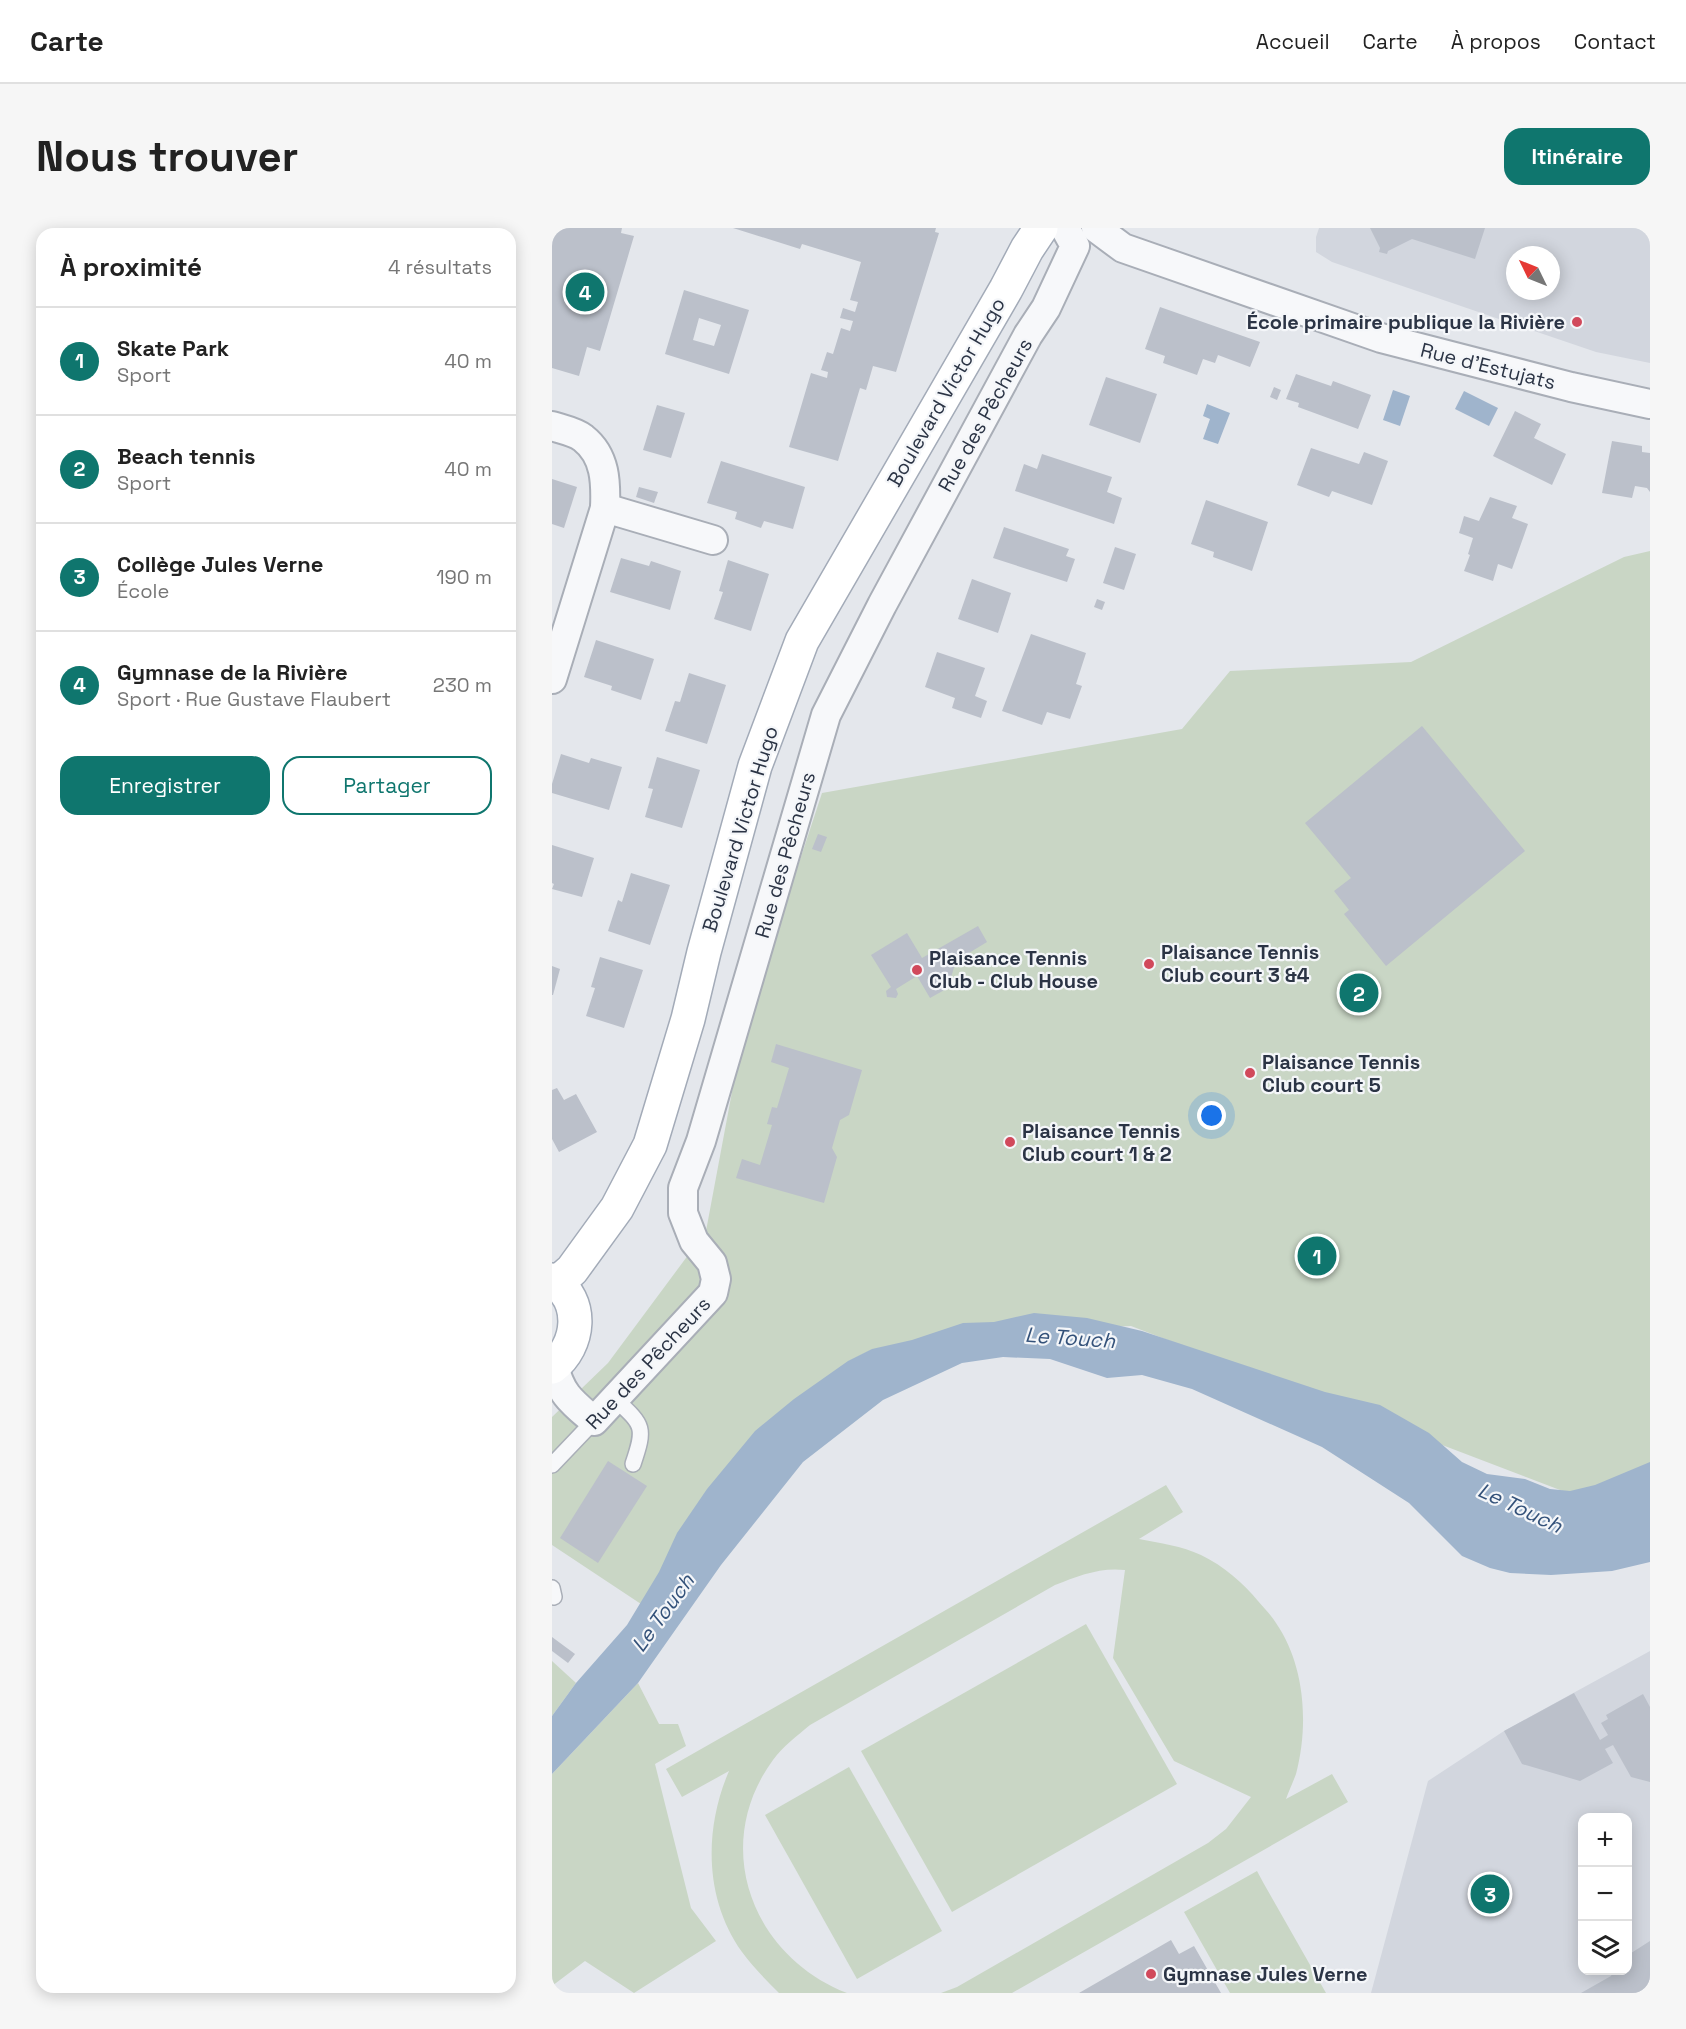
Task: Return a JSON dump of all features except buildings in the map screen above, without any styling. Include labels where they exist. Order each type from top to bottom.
[{"type":"main road","name":"Boulevard Victor Hugo","points":[[554,1282],[572,1270],[617,1208],[650,1146],[688,1019],[755,766],[802,641],[1041,228]]},
{"type":"main road","points":[[553,1366],[567,1352],[574,1334],[575,1316],[569,1297],[554,1282]]},
{"type":"street","name":"Rue des Pêcheurs","points":[[594,1421],[713,1293],[717,1279],[712,1263],[694,1242],[683,1213],[683,1188],[701,1141],[825,716],[904,563],[1028,335],[1046,308],[1075,246],[1065,228]]},
{"type":"street","name":"Rue d'Estujats","points":[[1096,228],[1123,248],[1382,338],[1571,387],[1650,404]]},
{"type":"street","points":[[552,426],[583,437],[598,457],[606,481],[604,508],[552,679]]},
{"type":"street","points":[[604,508],[713,540]]},
{"type":"street","points":[[553,1366],[558,1384],[570,1401],[594,1421]]},
{"type":"lane","points":[[615,1399],[636,1418],[641,1428],[641,1442],[633,1464]]},
{"type":"lane","name":"Rue des Pêcheurs","points":[[552,1465],[594,1421]]},
{"type":"shaded area","name":"École primaire publique la Rivière","points":[[1319,228],[1650,228],[1650,363],[1596,352],[1332,262],[1316,252],[1316,237]]},
{"type":"shaded area","points":[[1650,1651],[1650,1993],[1371,1993],[1428,1781],[1504,1731]]},
{"type":"green space","points":[[1650,551],[1650,1475],[1581,1498],[1131,1326],[1005,1331],[789,1423],[644,1606],[552,1545],[552,1417],[608,1363],[706,1231],[743,1033],[822,793],[1182,729],[1230,671],[1411,662],[1624,557]]},
{"type":"green space","points":[[1166,1485],[1183,1512],[1139,1539],[1194,1552],[1232,1575],[1272,1617],[1293,1657],[1302,1696],[1303,1716],[1300,1755],[1296,1774],[1286,1799],[1332,1774],[1348,1802],[1012,1993],[941,1993],[957,1987],[1208,1843],[1226,1829],[1251,1797],[1174,1761],[1113,1658],[1125,1570],[1098,1571],[1081,1576],[1055,1585],[810,1725],[773,1760],[754,1793],[745,1827],[744,1862],[751,1895],[765,1926],[786,1953],[814,1976],[847,1993],[779,1993],[746,1958],[720,1910],[712,1863],[712,1840],[715,1816],[729,1771],[682,1797],[666,1769]]},
{"type":"green space","points":[[1086,1624],[1177,1784],[952,1912],[861,1751]]},
{"type":"green space","points":[[552,1661],[576,1683],[552,1716]]},
{"type":"green space","points":[[638,1683],[659,1724],[678,1724],[686,1746],[655,1764],[691,1908],[716,1941],[634,1993],[585,1961],[552,1986],[552,1774]]},
{"type":"green space","points":[[849,1767],[942,1931],[857,1979],[765,1815]]},
{"type":"green space","points":[[1257,1871],[1326,1993],[1230,1993],[1184,1912]]},
{"type":"water","points":[[1393,390],[1410,396],[1400,426],[1383,420]]},
{"type":"water","points":[[1464,391],[1498,408],[1489,426],[1455,409]]},
{"type":"water","points":[[1207,404],[1230,413],[1218,444],[1203,439],[1210,419],[1203,416]]},
{"type":"water","name":"Le Touch","points":[[1034,1313],[1087,1318],[1142,1331],[1325,1392],[1380,1405],[1429,1433],[1462,1462],[1487,1474],[1525,1479],[1550,1489],[1570,1491],[1595,1485],[1650,1462],[1650,1562],[1612,1571],[1551,1575],[1510,1573],[1490,1568],[1462,1556],[1409,1503],[1322,1447],[1192,1389],[1142,1375],[1107,1378],[1050,1359],[1003,1357],[962,1363],[883,1400],[803,1462],[721,1565],[638,1683],[552,1774],[552,1716],[576,1683],[627,1625],[659,1572],[677,1533],[707,1489],[755,1431],[794,1399],[848,1361],[872,1349],[912,1340],[963,1323],[994,1322]]},
{"type":"place","name":"Gymnase de la Rivière","points":[[585,292]]},
{"type":"place","name":"École primaire publique la Rivière","points":[[1577,322]]},
{"type":"place","name":"Plaisance Tennis Club court 3 &4","points":[[1149,964]]},
{"type":"place","name":"Plaisance Tennis Club - Club House","points":[[917,970]]},
{"type":"place","name":"Beach tennis","points":[[1359,993]]},
{"type":"place","name":"Plaisance Tennis Club court 5","points":[[1250,1073]]},
{"type":"place","name":"Plaisance Tennis Club court 1 & 2","points":[[1010,1142]]},
{"type":"place","name":"Skate Park","points":[[1317,1256]]},
{"type":"place","name":"Collège Jules Verne","points":[[1490,1894]]},
{"type":"place","name":"Gymnase Jules Verne","points":[[1151,1974]]}]
